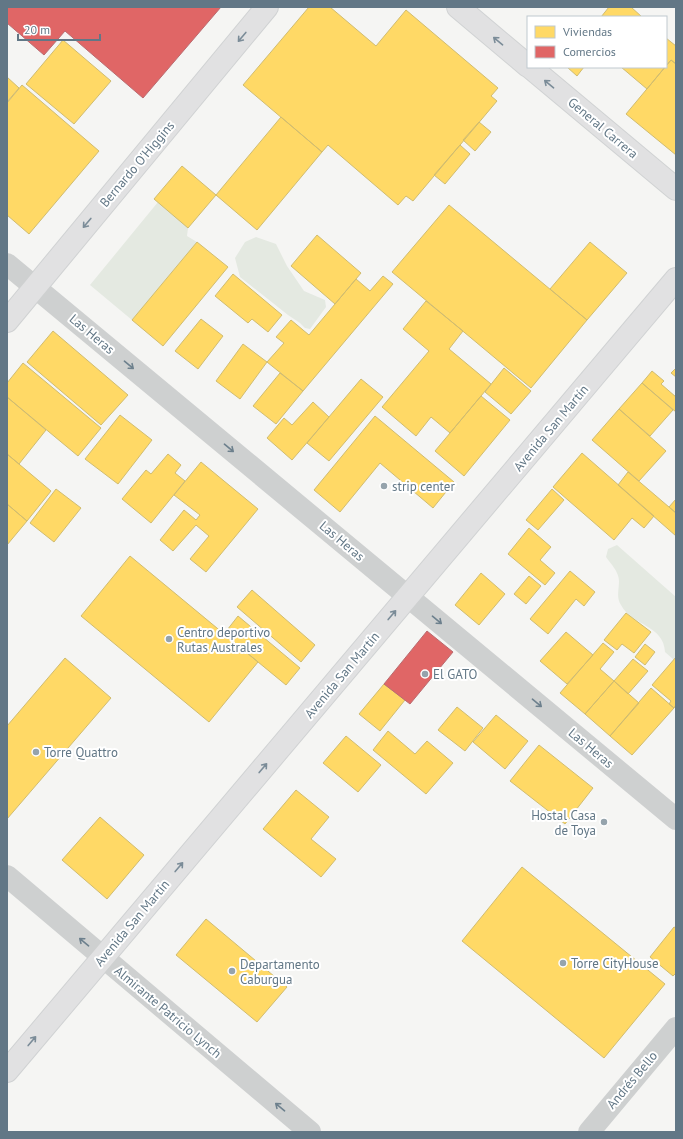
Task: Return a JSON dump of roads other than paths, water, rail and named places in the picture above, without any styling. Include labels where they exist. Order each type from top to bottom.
[{"type":"main road","name":"Bernardo O'Higgins","points":[[7,321],[34,286],[267,7]]},
{"type":"main road","name":"General Carrera","points":[[458,7],[527,64]]},
{"type":"main road","name":"General Carrera","points":[[531,68],[676,189]]},
{"type":"main road","name":"Avenida San Martín","points":[[7,1071],[676,279]]},
{"type":"street","name":"Las Heras","points":[[7,264],[676,819]]},
{"type":"street","name":"Almirante Patricio Lynch","points":[[7,876],[310,1132]]},
{"type":"street","name":"Andrés Bello","points":[[589,1132],[676,1028]]},
{"type":"place","name":"strip center","points":[[384,486]]},
{"type":"place","name":"Centro deportivo Rutas Australes","points":[[169,639]]},
{"type":"place","name":"El GATO","points":[[425,674]]},
{"type":"place","name":"Torre Quattro","points":[[36,752]]},
{"type":"place","name":"Hostal Casa de Toya","points":[[604,822]]},
{"type":"place","name":"Torre CityHouse","points":[[563,963]]},
{"type":"place","name":"Departamento Caburgua","points":[[232,971]]}]
